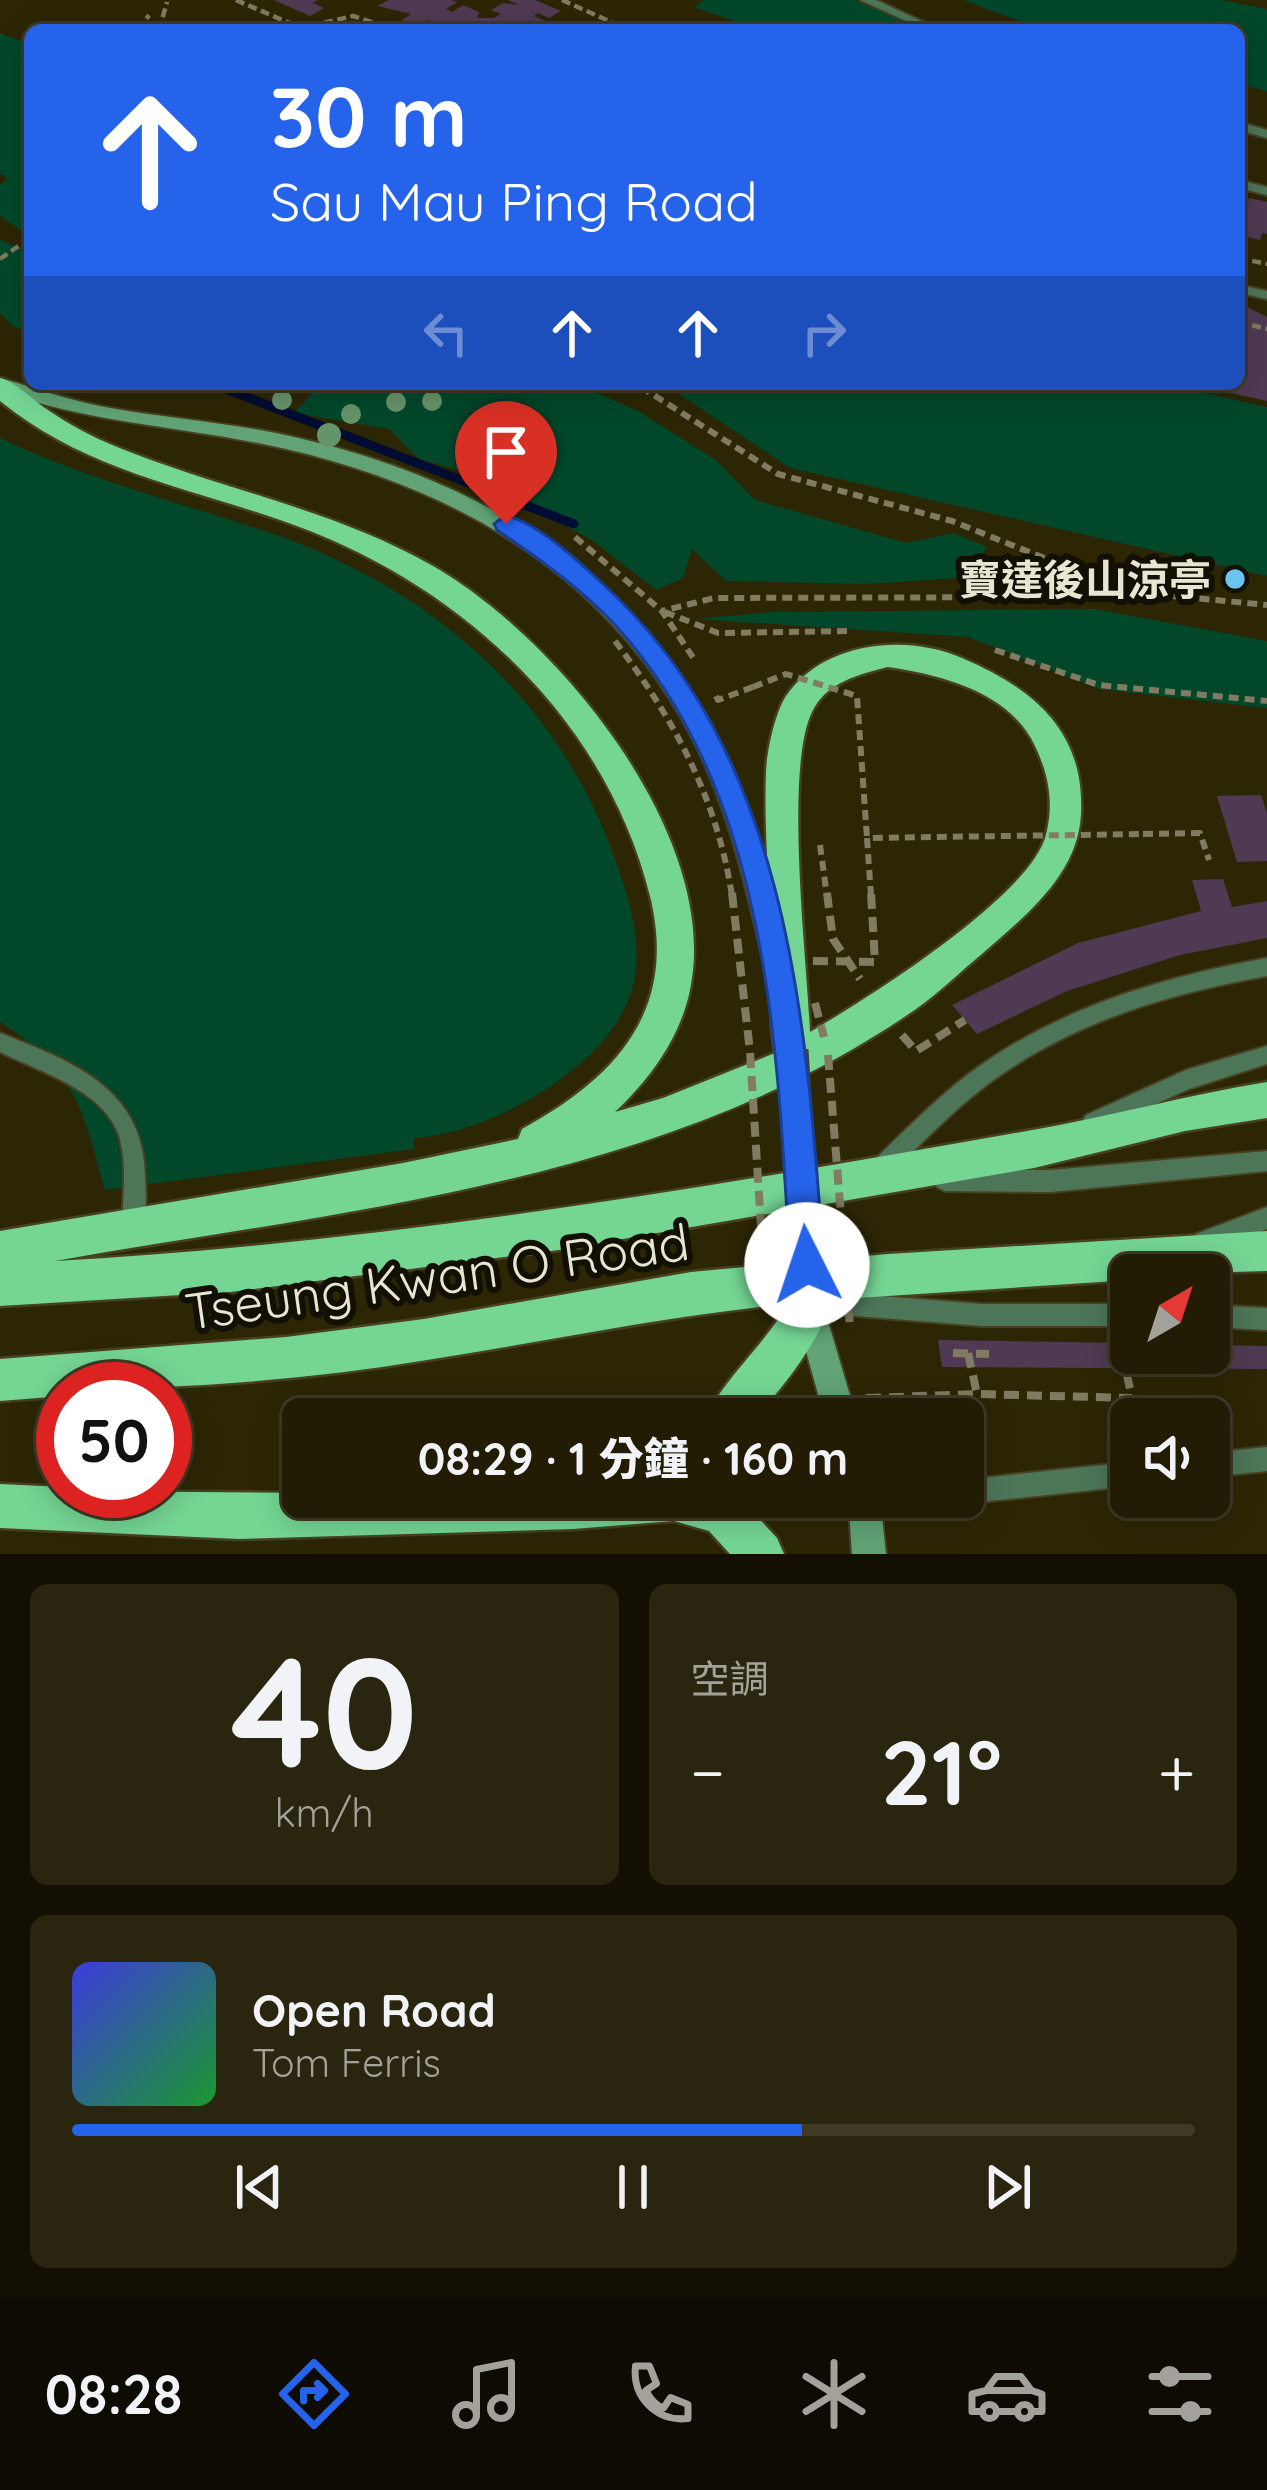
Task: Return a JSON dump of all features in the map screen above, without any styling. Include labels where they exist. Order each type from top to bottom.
[{"type":"highway","points":[[0,386],[46,424],[114,459],[339,530],[421,571],[495,624],[529,656],[589,728],[615,769],[657,861],[679,950],[676,988],[662,1026],[640,1062],[558,1132],[498,1161],[433,1178]]},
{"type":"highway","points":[[0,1251],[433,1178],[645,1125],[735,1093],[848,1033],[930,977],[1012,905],[1055,854],[1068,818],[1061,762],[1040,724],[992,683],[937,661],[875,656],[823,674],[794,709],[782,766],[792,1050]]},
{"type":"highway","name":"Tseung Kwan O Road","points":[[0,1285],[230,1272],[559,1231],[1034,1149],[1185,1113],[1267,1100]]},
{"type":"highway","name":"Tseung Kwan O Road","points":[[0,1380],[286,1358],[424,1340],[691,1292],[1176,1253],[1267,1251]]},
{"type":"highway","points":[[745,1398],[783,1354],[809,1308]]},
{"type":"highway","points":[[0,1506],[282,1515]]},
{"type":"highway","points":[[728,1518],[761,1554]]},
{"type":"main road","points":[[0,386],[62,404],[227,431],[367,462],[438,489],[506,524],[568,567],[625,619],[662,664],[701,727],[732,791],[755,863],[792,1050],[809,1308],[848,1398]]},
{"type":"main road","points":[[869,1518],[869,1554]]},
{"type":"lane","points":[[866,0],[916,24]]},
{"type":"lane","points":[[868,1179],[989,1071],[1033,1045],[1174,986],[1267,967]]},
{"type":"lane","points":[[0,1042],[95,1092],[115,1110],[128,1128],[133,1154],[133,1225]]},
{"type":"lane","points":[[1034,1149],[1186,1080],[1267,1055]]},
{"type":"lane","points":[[868,1179],[1051,1181],[1267,1161]]},
{"type":"lane","points":[[1176,1253],[1267,1218]]},
{"type":"lane","points":[[691,1292],[982,1315],[1110,1315]]},
{"type":"lane","points":[[1230,1317],[1267,1318]]},
{"type":"lane","points":[[1230,1463],[1267,1459]]},
{"type":"lane","points":[[984,1490],[1110,1476]]},
{"type":"path","points":[[236,0],[292,24]]},
{"type":"path","points":[[562,0],[616,24]]},
{"type":"path","points":[[143,24],[149,15]]},
{"type":"path","points":[[318,24],[353,16],[388,24]]},
{"type":"path","points":[[645,390],[778,474],[984,532],[1079,572],[1088,578],[1088,587]]},
{"type":"path","points":[[700,669],[662,611],[714,598],[1071,597],[1088,587],[1267,605]]},
{"type":"path","points":[[615,641],[652,689],[684,743],[710,803],[729,868],[751,1050],[766,1306]]},
{"type":"path","points":[[709,684],[718,700],[786,674],[857,696],[875,962],[813,962]]},
{"type":"path","points":[[867,838],[1200,833],[1210,860]]},
{"type":"path","points":[[815,1003],[830,1059],[850,1327]]},
{"type":"path","points":[[900,1032],[916,1051],[965,1020]]},
{"type":"path","points":[[953,1353],[989,1354]]},
{"type":"path","points":[[968,1353],[976,1394]]},
{"type":"path","points":[[910,1398],[976,1394],[1132,1398],[1127,1374]]},
{"type":"green space","points":[[704,0],[855,0],[912,24],[743,24],[694,7]]},
{"type":"green space","points":[[964,0],[1222,0],[1267,9],[1267,91],[1245,86],[1245,24],[1026,24]]},
{"type":"green space","points":[[0,33],[24,43],[24,232],[0,216],[0,185],[8,178],[0,174]]},
{"type":"green space","points":[[0,240],[24,250],[24,331],[0,313]]},
{"type":"green space","points":[[315,390],[590,390],[640,412],[717,461],[755,500],[906,543],[953,533],[987,547],[971,577],[867,584],[726,581],[692,549],[683,578],[656,590],[592,540],[465,472],[419,459],[389,429],[294,413]]},
{"type":"green space","points":[[673,390],[1192,390],[1267,407],[1267,576],[790,468]]},
{"type":"green space","points":[[0,438],[69,467],[336,559],[435,618],[519,695],[555,740],[585,790],[630,905],[636,947],[632,989],[609,1034],[588,1057],[534,1097],[472,1125],[414,1138],[414,1149],[105,1190],[73,1093],[46,1057],[0,1022]]},
{"type":"green space","points":[[1094,609],[1267,641],[1267,708],[1099,689],[968,637],[696,619],[772,612]]},
{"type":"building","points":[[274,0],[318,0],[313,3],[324,8],[310,16]]},
{"type":"building","points":[[389,0],[451,0],[457,2],[446,9],[452,12],[463,5],[479,12],[477,18],[494,18],[501,14],[491,10],[503,3],[519,5],[508,0],[535,0],[561,11],[549,18],[538,13],[534,16],[545,21],[540,24],[432,24],[427,20],[412,24],[402,20],[411,14],[377,6]]},
{"type":"building","points":[[1249,198],[1267,202],[1267,234],[1262,233],[1260,240],[1245,236]]},
{"type":"building","points":[[1245,306],[1267,317],[1267,401],[1217,390],[1245,390]]},
{"type":"building","points":[[1261,795],[1267,813],[1267,861],[1237,862],[1217,796]]},
{"type":"building","points":[[1223,879],[1232,907],[1267,901],[1267,938],[1180,955],[1067,991],[977,1034],[952,1005],[1078,943],[1201,911],[1192,880]]},
{"type":"building","points":[[938,1340],[1110,1343],[1110,1368],[942,1367]]},
{"type":"building","points":[[1230,1345],[1267,1346],[1267,1369],[1230,1369]]},
{"type":"waterway","points":[[229,390],[574,524]]},
{"type":"place","name":"寶達後山涼亭","points":[[1235,579]]},
{"type":"route","points":[[506,524],[568,567],[625,619],[662,664],[701,727],[732,791],[755,863],[792,1050],[807,1265]]}]
